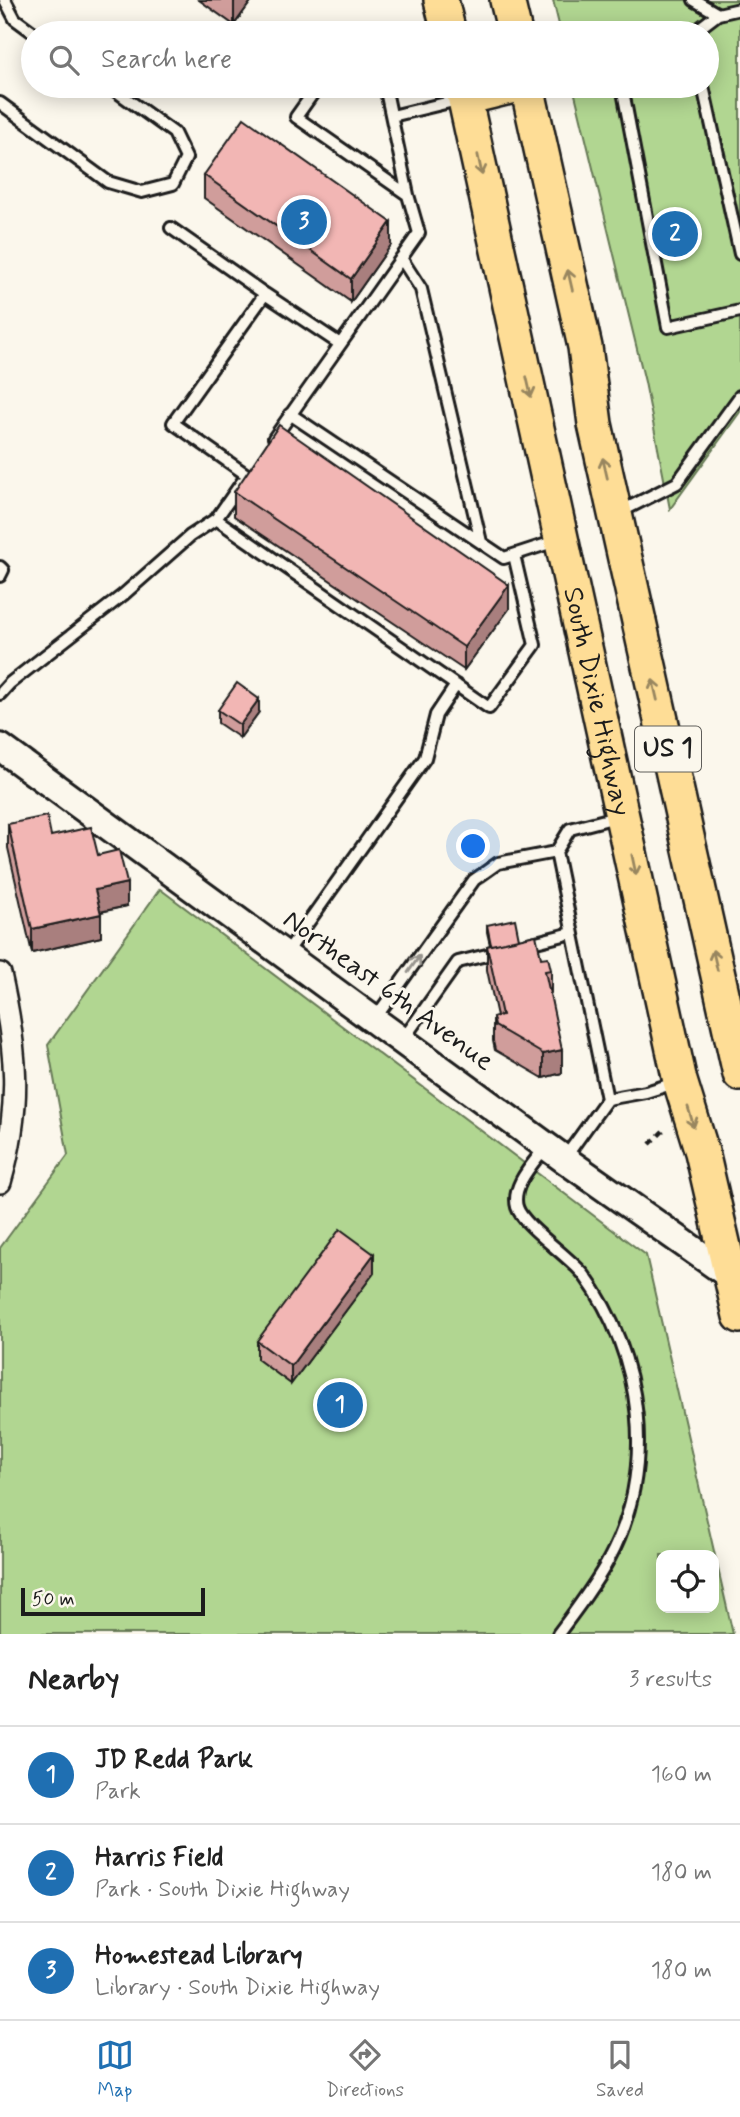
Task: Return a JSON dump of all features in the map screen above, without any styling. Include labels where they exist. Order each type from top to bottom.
[{"type":"highway","points":[[441,0],[446,21]]},
{"type":"highway","points":[[507,0],[512,21]]},
{"type":"highway","name":"South Dixie Highway","points":[[464,98],[680,1081],[736,1280],[740,1316]]},
{"type":"highway","name":"South Dixie Highway","points":[[530,98],[585,347],[595,424],[740,1074]]},
{"type":"street","name":"Northeast 6th Avenue","points":[[0,747],[555,1153],[736,1280]]},
{"type":"street","points":[[0,974],[10,1019],[16,1085],[10,1138],[0,1182]]},
{"type":"lane","points":[[5,0],[15,19],[21,23]]},
{"type":"lane","points":[[694,0],[718,14]]},
{"type":"lane","points":[[709,21],[718,14],[740,9]]},
{"type":"lane","points":[[0,103],[108,181],[142,192],[173,184],[187,158],[174,133],[125,98]]},
{"type":"lane","points":[[309,98],[296,117],[408,195]]},
{"type":"lane","points":[[268,445],[419,233],[408,195],[388,98]]},
{"type":"lane","points":[[392,116],[445,98]]},
{"type":"lane","points":[[624,98],[668,327],[740,311]]},
{"type":"lane","points":[[706,98],[740,254]]},
{"type":"lane","points":[[172,228],[340,344]]},
{"type":"lane","points":[[401,258],[421,289],[481,542]]},
{"type":"lane","points":[[247,475],[173,424],[265,294]]},
{"type":"lane","points":[[615,514],[677,483],[740,396]]},
{"type":"lane","points":[[290,414],[504,558],[562,539]]},
{"type":"lane","points":[[0,694],[190,536],[216,519],[254,465]]},
{"type":"lane","points":[[216,519],[489,708],[535,645],[514,555]]},
{"type":"lane","points":[[0,567],[0,576]]},
{"type":"lane","points":[[285,955],[425,758],[436,715],[456,685]]},
{"type":"lane","points":[[607,1099],[556,852],[570,830],[623,815]]},
{"type":"lane","points":[[374,1020],[474,880],[498,863],[556,852]]},
{"type":"lane","points":[[402,1041],[458,962],[572,933]]},
{"type":"lane","points":[[558,1634],[610,1558],[621,1531],[636,1461],[634,1389],[627,1359],[598,1296],[562,1251],[526,1220],[516,1204],[516,1195],[519,1186],[607,1099],[646,1092],[680,1081]]},
{"type":"path","points":[[650,1144],[663,1130]]},
{"type":"green space","points":[[553,0],[740,0],[740,412],[670,509],[645,382],[576,98],[719,98],[719,21],[558,21]]},
{"type":"green space","points":[[160,889],[646,1255],[714,1550],[656,1550],[656,1613],[719,1613],[719,1573],[733,1634],[0,1634],[0,1248],[68,1155],[48,1045]]},
{"type":"building","points":[[244,118],[391,222],[351,279],[204,175]]},
{"type":"building","points":[[279,425],[509,585],[464,647],[234,492]]},
{"type":"building","points":[[237,683],[259,699],[240,725],[218,710]]},
{"type":"building","points":[[47,816],[51,836],[91,827],[98,855],[119,850],[127,883],[95,890],[101,914],[32,929],[8,824]]},
{"type":"building","points":[[515,919],[519,939],[491,945],[487,925]]},
{"type":"building","points":[[536,935],[541,958],[548,957],[551,970],[545,971],[562,1050],[543,1054],[495,1026],[493,1017],[502,1015],[487,946]]},
{"type":"building","points":[[340,1229],[374,1254],[291,1366],[257,1341]]},
{"type":"place","name":"Homestead Library","points":[[304,222]]},
{"type":"place","name":"Harris Field","points":[[675,234]]},
{"type":"place","name":"JD Redd Park","points":[[340,1405]]}]
